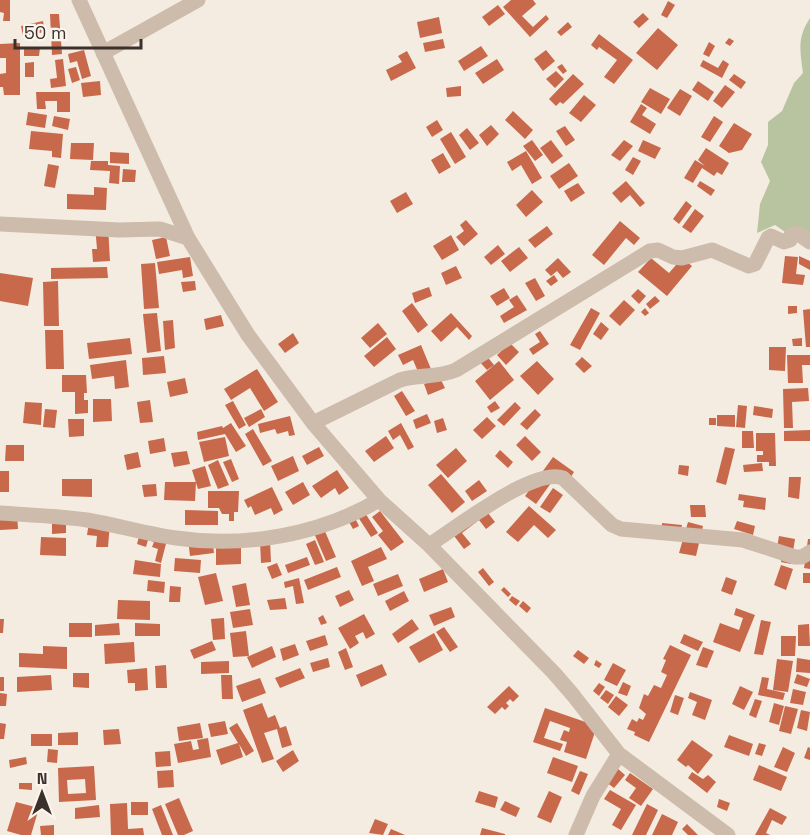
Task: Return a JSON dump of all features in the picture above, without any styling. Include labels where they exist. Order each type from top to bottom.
[{"type":"street","points":[[79,0],[188,238],[248,335],[313,423],[380,500],[429,545],[554,673],[619,754],[728,835]]},
{"type":"street","points":[[103,53],[198,0]]},
{"type":"street","points":[[0,224],[119,230],[160,229],[188,238]]},
{"type":"street","points":[[313,423],[400,380],[414,376],[442,376],[456,370],[650,251],[658,250],[673,257],[682,258],[712,250],[749,266],[755,264],[771,236],[784,242],[797,233],[810,242]]},
{"type":"street","points":[[429,545],[516,488],[555,476],[563,478],[612,525],[621,529],[743,540],[795,556],[802,556],[810,552]]},
{"type":"street","points":[[0,513],[84,520],[194,540],[250,541],[286,535],[356,514],[380,500]]},
{"type":"street","points":[[576,835],[593,796],[619,754]]},
{"type":"green space","points":[[810,18],[810,249],[775,225],[757,233],[760,204],[770,181],[761,162],[768,145],[768,122],[782,111],[794,83],[803,73],[801,38]]},
{"type":"building","points":[[0,0],[10,0],[10,21],[3,21],[4,13],[0,12]]},
{"type":"building","points":[[511,0],[533,0],[536,4],[522,16],[533,27],[546,15],[549,19],[530,37],[503,7]]},
{"type":"building","points":[[668,1],[675,5],[667,18],[661,15]]},
{"type":"building","points":[[498,5],[505,14],[489,26],[482,17]]},
{"type":"building","points":[[643,13],[649,19],[639,28],[633,22]]},
{"type":"building","points":[[50,14],[59,14],[62,54],[52,55]]},
{"type":"building","points":[[439,17],[442,33],[420,38],[417,22]]},
{"type":"building","points":[[43,21],[45,32],[23,36],[21,26]]},
{"type":"building","points":[[568,22],[572,27],[561,36],[557,32]]},
{"type":"building","points":[[658,28],[678,45],[657,70],[636,53]]},
{"type":"building","points":[[599,34],[633,60],[614,84],[604,77],[617,60],[599,47],[597,50],[591,45]]},
{"type":"building","points":[[729,38],[734,41],[730,46],[725,43]]},
{"type":"building","points":[[443,39],[445,48],[425,52],[423,43]]},
{"type":"building","points":[[709,42],[715,46],[709,57],[703,54]]},
{"type":"building","points":[[20,43],[20,95],[4,95],[3,87],[0,87],[0,74],[6,73],[6,58],[0,58],[0,44]]},
{"type":"building","points":[[481,46],[488,56],[464,71],[458,61]]},
{"type":"building","points":[[24,48],[40,48],[39,56],[24,56]]},
{"type":"building","points":[[84,50],[91,76],[82,79],[77,61],[70,63],[68,54]]},
{"type":"building","points":[[546,50],[555,61],[543,71],[534,59]]},
{"type":"building","points":[[407,51],[416,68],[391,81],[386,70],[402,62],[398,56]]},
{"type":"building","points":[[63,59],[66,86],[51,88],[50,79],[57,78],[55,60]]},
{"type":"building","points":[[497,59],[504,70],[483,84],[475,73]]},
{"type":"building","points":[[703,60],[718,68],[723,60],[729,64],[722,78],[700,66]]},
{"type":"building","points":[[34,62],[34,77],[25,77],[25,63]]},
{"type":"building","points":[[562,64],[567,71],[563,74],[557,67]]},
{"type":"building","points":[[76,67],[80,80],[72,83],[68,69]]},
{"type":"building","points":[[556,71],[564,79],[555,88],[546,79]]},
{"type":"building","points":[[573,74],[584,84],[563,104],[560,102],[556,106],[549,99]]},
{"type":"building","points":[[734,74],[746,82],[741,89],[729,80]]},
{"type":"building","points":[[100,81],[101,95],[83,97],[81,83]]},
{"type":"building","points":[[698,81],[714,92],[708,101],[692,90]]},
{"type":"building","points":[[725,85],[735,92],[722,108],[713,101]]},
{"type":"building","points":[[461,86],[461,96],[447,97],[446,88]]},
{"type":"building","points":[[650,88],[670,99],[661,114],[641,102]]},
{"type":"building","points":[[680,89],[692,96],[680,116],[667,108]]},
{"type":"building","points":[[36,92],[70,92],[70,112],[57,112],[57,101],[45,101],[46,109],[37,109]]},
{"type":"building","points":[[584,95],[596,105],[581,122],[569,113]]},
{"type":"building","points":[[641,104],[647,108],[642,115],[656,124],[650,134],[630,122]]},
{"type":"building","points":[[513,111],[533,130],[525,139],[505,120]]},
{"type":"building","points":[[28,112],[47,115],[45,128],[26,125]]},
{"type":"building","points":[[54,116],[70,119],[68,130],[52,126]]},
{"type":"building","points":[[714,116],[723,122],[710,142],[701,137]]},
{"type":"building","points":[[437,120],[443,130],[432,137],[426,127]]},
{"type":"building","points":[[734,123],[752,134],[742,150],[729,153],[719,146]]},
{"type":"building","points":[[491,125],[499,134],[487,146],[479,135]]},
{"type":"building","points":[[565,126],[575,140],[566,146],[556,131]]},
{"type":"building","points":[[467,128],[479,143],[470,150],[459,135]]},
{"type":"building","points":[[31,131],[63,134],[61,158],[52,157],[52,151],[29,149]]},
{"type":"building","points":[[451,132],[466,157],[455,164],[440,139]]},
{"type":"building","points":[[532,140],[543,155],[535,161],[523,146]]},
{"type":"building","points":[[551,140],[563,156],[552,164],[540,148]]},
{"type":"building","points":[[624,140],[633,146],[620,161],[611,155]]},
{"type":"building","points":[[643,140],[661,148],[655,159],[638,151]]},
{"type":"building","points":[[71,143],[94,143],[93,160],[70,159]]},
{"type":"building","points":[[706,148],[729,163],[722,175],[717,172],[714,176],[702,168],[693,183],[684,178],[695,160],[705,166],[698,160]]},
{"type":"building","points":[[526,151],[542,178],[532,184],[521,165],[512,171],[507,162]]},
{"type":"building","points":[[110,152],[129,153],[129,164],[110,163]]},
{"type":"building","points":[[443,153],[451,167],[439,174],[431,160]]},
{"type":"building","points":[[633,157],[641,161],[633,175],[625,170]]},
{"type":"building","points":[[91,161],[108,161],[108,165],[120,166],[119,184],[109,183],[110,171],[90,170]]},
{"type":"building","points":[[569,163],[578,176],[559,189],[550,176]]},
{"type":"building","points":[[48,164],[59,166],[55,188],[44,186]]},
{"type":"building","points":[[123,169],[136,170],[135,182],[122,182]]},
{"type":"building","points":[[626,181],[645,203],[640,207],[630,195],[621,203],[612,193]]},
{"type":"building","points":[[700,181],[715,190],[711,196],[697,186]]},
{"type":"building","points":[[578,183],[585,193],[571,202],[564,191]]},
{"type":"building","points":[[94,187],[107,188],[106,210],[67,209],[67,194],[94,195]]},
{"type":"building","points":[[532,190],[543,202],[526,217],[516,205]]},
{"type":"building","points":[[406,192],[413,204],[397,213],[390,201]]},
{"type":"building","points":[[686,201],[692,206],[679,224],[673,219]]},
{"type":"building","points":[[695,209],[704,216],[691,233],[682,227]]},
{"type":"building","points":[[466,220],[478,234],[464,246],[456,237],[464,231],[460,225]]},
{"type":"building","points":[[620,221],[640,238],[634,245],[626,238],[604,265],[592,255]]},
{"type":"building","points":[[95,226],[108,226],[110,261],[93,262],[92,249],[97,249]]},
{"type":"building","points":[[547,226],[553,234],[535,248],[528,240]]},
{"type":"building","points":[[451,235],[459,250],[442,260],[433,246]]},
{"type":"building","points":[[166,237],[170,256],[156,259],[152,240]]},
{"type":"building","points":[[498,245],[505,254],[491,265],[484,257]]},
{"type":"building","points":[[519,247],[528,258],[510,272],[501,261]]},
{"type":"building","points":[[785,256],[798,257],[796,274],[805,275],[803,285],[782,283]]},
{"type":"building","points":[[799,256],[810,261],[810,270],[799,264]]},
{"type":"building","points":[[190,257],[193,276],[183,278],[182,270],[159,274],[157,262]]},
{"type":"building","points":[[558,258],[571,272],[563,278],[557,271],[551,276],[545,270]]},
{"type":"building","points":[[651,258],[669,273],[682,258],[692,266],[667,296],[638,272]]},
{"type":"building","points":[[155,263],[159,308],[144,309],[141,264]]},
{"type":"building","points":[[456,266],[462,278],[446,285],[441,273]]},
{"type":"building","points":[[107,267],[108,278],[51,279],[51,268]]},
{"type":"building","points":[[0,273],[33,278],[28,306],[0,301]]},
{"type":"building","points":[[554,275],[558,281],[551,286],[546,281]]},
{"type":"building","points":[[535,278],[545,296],[536,301],[525,283]]},
{"type":"building","points":[[58,281],[59,326],[44,326],[43,282]]},
{"type":"building","points":[[195,281],[196,290],[183,292],[181,282]]},
{"type":"building","points":[[429,287],[432,296],[415,303],[412,293]]},
{"type":"building","points":[[504,288],[510,298],[497,306],[490,296]]},
{"type":"building","points":[[638,289],[646,296],[639,304],[631,296]]},
{"type":"building","points":[[517,295],[527,310],[504,323],[500,316],[514,307],[509,300]]},
{"type":"building","points":[[655,296],[660,301],[650,309],[646,304]]},
{"type":"building","points":[[624,300],[635,310],[620,326],[609,316]]},
{"type":"building","points":[[412,303],[428,325],[418,333],[402,311]]},
{"type":"building","points":[[788,306],[797,306],[797,313],[788,314]]},
{"type":"building","points":[[591,308],[600,313],[580,350],[570,345]]},
{"type":"building","points":[[645,308],[649,313],[645,316],[641,312]]},
{"type":"building","points":[[810,309],[810,347],[806,347],[803,310]]},
{"type":"building","points":[[157,313],[161,351],[147,353],[143,314]]},
{"type":"building","points":[[451,313],[472,336],[469,340],[457,327],[441,342],[431,331]]},
{"type":"building","points":[[221,315],[224,326],[206,330],[204,319]]},
{"type":"building","points":[[173,320],[175,348],[165,350],[163,321]]},
{"type":"building","points":[[601,322],[609,329],[601,340],[593,334]]},
{"type":"building","points":[[378,323],[387,334],[370,348],[361,338]]},
{"type":"building","points":[[45,330],[63,330],[64,369],[46,369]]},
{"type":"building","points":[[540,331],[549,344],[533,355],[529,349],[540,342],[535,334]]},
{"type":"building","points":[[293,333],[299,343],[285,353],[278,344]]},
{"type":"building","points":[[387,337],[396,349],[374,367],[364,356]]},
{"type":"building","points":[[130,338],[132,354],[89,359],[87,343]]},
{"type":"building","points":[[802,338],[802,346],[793,346],[792,339]]},
{"type":"building","points":[[510,343],[519,352],[506,365],[497,355]]},
{"type":"building","points":[[421,345],[431,369],[419,374],[413,360],[403,365],[398,355]]},
{"type":"building","points":[[769,347],[786,347],[785,371],[769,370]]},
{"type":"building","points":[[485,354],[494,365],[487,370],[478,360]]},
{"type":"building","points":[[787,355],[810,355],[810,365],[802,365],[803,383],[788,383]]},
{"type":"building","points":[[164,356],[166,373],[143,375],[142,358]]},
{"type":"building","points":[[582,357],[592,366],[584,373],[575,364]]},
{"type":"building","points":[[126,360],[129,387],[115,389],[114,376],[92,379],[90,365]]},
{"type":"building","points":[[499,361],[514,380],[490,400],[475,381]]},
{"type":"building","points":[[537,361],[554,379],[538,395],[520,376]]},
{"type":"building","points":[[257,369],[278,402],[264,411],[250,388],[231,400],[224,389]]},
{"type":"building","points":[[62,375],[86,375],[87,393],[84,393],[84,400],[88,400],[88,413],[75,414],[75,392],[62,392]]},
{"type":"building","points":[[185,378],[188,393],[170,397],[167,382]]},
{"type":"building","points":[[440,378],[445,388],[428,395],[424,384]]},
{"type":"building","points":[[808,388],[809,401],[792,402],[793,428],[784,428],[783,389]]},
{"type":"building","points":[[402,391],[415,411],[406,416],[394,396]]},
{"type":"building","points":[[93,399],[111,399],[112,421],[93,422]]},
{"type":"building","points":[[150,400],[153,422],[140,423],[137,402]]},
{"type":"building","points":[[233,401],[246,425],[239,429],[225,405]]},
{"type":"building","points":[[495,401],[500,408],[491,413],[487,407]]},
{"type":"building","points":[[25,402],[42,403],[41,425],[23,423]]},
{"type":"building","points":[[515,402],[521,408],[504,426],[497,420]]},
{"type":"building","points":[[738,405],[747,406],[745,428],[736,427]]},
{"type":"building","points":[[754,406],[773,409],[772,418],[753,415]]},
{"type":"building","points":[[45,409],[57,410],[55,428],[43,427]]},
{"type":"building","points":[[261,409],[265,417],[249,427],[244,418]]},
{"type":"building","points":[[535,409],[541,415],[527,430],[520,424]]},
{"type":"building","points":[[427,414],[431,423],[416,429],[413,420]]},
{"type":"building","points":[[717,415],[735,415],[735,427],[717,426]]},
{"type":"building","points":[[290,416],[295,435],[289,436],[288,431],[277,434],[275,429],[260,433],[258,424]]},
{"type":"building","points":[[487,417],[496,426],[482,439],[473,430]]},
{"type":"building","points":[[443,418],[447,430],[437,433],[434,421]]},
{"type":"building","points":[[709,418],[716,418],[716,425],[709,425]]},
{"type":"building","points":[[68,419],[84,419],[84,436],[69,437]]},
{"type":"building","points":[[231,423],[246,446],[236,452],[225,434],[198,440],[197,432],[222,426],[223,428]]},
{"type":"building","points":[[401,423],[414,447],[408,450],[400,435],[393,440],[388,431]]},
{"type":"building","points":[[253,429],[272,461],[263,466],[245,434]]},
{"type":"building","points":[[810,430],[810,441],[784,441],[784,431]]},
{"type":"building","points":[[742,431],[753,431],[754,448],[742,448]]},
{"type":"building","points":[[756,433],[775,433],[776,466],[769,466],[769,462],[757,462],[757,455],[763,455],[763,451],[756,451]]},
{"type":"building","points":[[386,436],[394,448],[374,462],[365,451]]},
{"type":"building","points":[[525,436],[541,452],[532,461],[516,445]]},
{"type":"building","points":[[225,437],[229,456],[204,462],[199,442]]},
{"type":"building","points":[[164,438],[166,451],[150,454],[148,441]]},
{"type":"building","points":[[6,445],[24,445],[24,461],[5,461]]},
{"type":"building","points":[[319,447],[324,456],[307,465],[302,456]]},
{"type":"building","points":[[725,447],[735,449],[726,485],[716,482]]},
{"type":"building","points":[[456,448],[467,461],[448,478],[436,465]]},
{"type":"building","points":[[500,450],[513,462],[508,468],[495,456]]},
{"type":"building","points":[[187,451],[190,464],[174,467],[171,453]]},
{"type":"building","points":[[138,452],[141,467],[127,470],[124,455]]},
{"type":"building","points":[[293,456],[299,471],[278,481],[271,466]]},
{"type":"building","points":[[553,457],[574,472],[567,483],[556,476],[536,504],[525,496]]},
{"type":"building","points":[[231,459],[239,479],[232,482],[223,462]]},
{"type":"building","points":[[218,460],[229,485],[218,489],[208,465]]},
{"type":"building","points":[[762,463],[763,471],[744,472],[743,465]]},
{"type":"building","points":[[679,465],[689,466],[688,476],[678,474]]},
{"type":"building","points":[[205,466],[211,486],[198,489],[192,470]]},
{"type":"building","points":[[337,470],[349,488],[339,495],[335,488],[321,498],[312,486]]},
{"type":"building","points":[[0,471],[9,471],[9,492],[0,492]]},
{"type":"building","points":[[441,474],[465,502],[452,513],[428,485]]},
{"type":"building","points":[[789,477],[801,477],[799,499],[788,497]]},
{"type":"building","points":[[62,479],[92,479],[92,497],[62,496]]},
{"type":"building","points":[[479,480],[487,491],[472,501],[465,491]]},
{"type":"building","points":[[165,482],[196,482],[195,501],[164,500]]},
{"type":"building","points":[[303,482],[310,495],[293,505],[285,492]]},
{"type":"building","points":[[156,484],[157,496],[144,497],[142,485]]},
{"type":"building","points":[[272,487],[283,510],[274,515],[271,508],[255,515],[251,506],[248,508],[244,500]]},
{"type":"building","points":[[553,488],[563,495],[550,513],[540,507]]},
{"type":"building","points":[[208,491],[239,491],[238,512],[234,512],[234,521],[229,521],[229,514],[222,514],[219,508],[208,508]]},
{"type":"building","points":[[739,494],[766,498],[765,510],[743,507],[744,501],[738,500]]},
{"type":"building","points":[[481,504],[495,522],[486,529],[479,520],[462,533],[471,544],[464,549],[448,528]]},
{"type":"building","points":[[690,505],[705,505],[706,517],[691,517]]},
{"type":"building","points":[[529,506],[556,530],[548,538],[534,525],[518,542],[506,532]]},
{"type":"building","points":[[185,510],[218,511],[218,525],[185,525]]},
{"type":"building","points":[[380,511],[404,542],[391,551],[378,535],[383,531],[372,517]]},
{"type":"building","points":[[17,513],[18,529],[0,530],[0,514]]},
{"type":"building","points":[[365,513],[378,533],[371,537],[358,517]]},
{"type":"building","points":[[52,515],[66,515],[66,533],[52,534]]},
{"type":"building","points":[[355,518],[359,526],[353,529],[349,522]]},
{"type":"building","points":[[737,521],[755,526],[753,535],[734,529]]},
{"type":"building","points":[[89,522],[110,523],[108,547],[96,547],[97,536],[87,535]]},
{"type":"building","points":[[688,522],[703,526],[696,556],[679,553]]},
{"type":"building","points":[[662,523],[682,525],[680,537],[661,535]]},
{"type":"building","points":[[141,529],[168,536],[161,563],[155,561],[158,549],[152,547],[154,542],[148,540],[146,547],[137,544]]},
{"type":"building","points":[[324,529],[336,557],[326,561],[314,533]]},
{"type":"building","points":[[779,536],[795,539],[791,564],[781,562],[783,548],[777,547]]},
{"type":"building","points":[[41,537],[66,538],[66,556],[40,555]]},
{"type":"building","points":[[212,537],[214,553],[190,556],[188,539]]},
{"type":"building","points":[[808,539],[810,539],[810,569],[804,568]]},
{"type":"building","points":[[315,540],[324,562],[315,565],[306,544]]},
{"type":"building","points":[[260,541],[270,541],[271,562],[261,563]]},
{"type":"building","points":[[241,546],[241,564],[216,565],[216,547]]},
{"type":"building","points":[[381,547],[387,559],[368,567],[374,581],[362,586],[351,561]]},
{"type":"building","points":[[307,557],[310,565],[288,573],[285,565]]},
{"type":"building","points":[[175,558],[201,560],[200,573],[174,571]]},
{"type":"building","points":[[135,560],[161,564],[160,577],[133,574]]},
{"type":"building","points":[[277,563],[282,575],[272,579],[267,567]]},
{"type":"building","points":[[781,565],[793,569],[786,590],[774,585]]},
{"type":"building","points":[[337,567],[341,577],[308,590],[304,580]]},
{"type":"building","points":[[483,568],[494,582],[489,586],[478,572]]},
{"type":"building","points":[[443,569],[448,582],[424,592],[419,579]]},
{"type":"building","points":[[216,573],[223,601],[205,605],[198,577]]},
{"type":"building","points":[[803,573],[810,573],[810,583],[803,583]]},
{"type":"building","points":[[398,574],[403,586],[378,596],[373,584]]},
{"type":"building","points":[[726,577],[737,581],[732,595],[721,591]]},
{"type":"building","points":[[299,578],[304,603],[296,604],[293,586],[285,588],[284,582]]},
{"type":"building","points":[[148,580],[165,582],[164,593],[147,591]]},
{"type":"building","points":[[246,583],[250,605],[236,607],[232,586]]},
{"type":"building","points":[[170,586],[181,587],[180,602],[169,602]]},
{"type":"building","points":[[504,587],[511,594],[508,597],[501,590]]},
{"type":"building","points":[[349,590],[354,600],[340,607],[335,596]]},
{"type":"building","points":[[404,591],[409,601],[390,611],[385,601]]},
{"type":"building","points":[[512,596],[520,601],[516,606],[509,600]]},
{"type":"building","points":[[285,598],[287,609],[270,610],[267,600]]},
{"type":"building","points":[[118,600],[150,601],[150,620],[117,619]]},
{"type":"building","points":[[523,601],[531,608],[527,613],[519,606]]},
{"type":"building","points":[[451,607],[455,617],[434,626],[429,615]]},
{"type":"building","points":[[736,608],[755,615],[740,652],[713,642],[720,623],[739,630],[743,618],[734,615]]},
{"type":"building","points":[[250,609],[253,625],[233,628],[230,612]]},
{"type":"building","points":[[364,614],[375,634],[366,639],[363,632],[355,636],[359,643],[350,649],[338,628]]},
{"type":"building","points":[[323,615],[327,623],[321,625],[318,618]]},
{"type":"building","points":[[224,618],[225,639],[213,640],[211,619]]},
{"type":"building","points":[[0,619],[4,619],[3,633],[0,633]]},
{"type":"building","points":[[412,619],[419,629],[398,643],[392,634]]},
{"type":"building","points":[[761,620],[771,622],[763,655],[754,654]]},
{"type":"building","points":[[69,623],[92,623],[92,637],[69,637]]},
{"type":"building","points":[[119,623],[120,635],[95,636],[95,625]]},
{"type":"building","points":[[135,623],[160,624],[160,636],[135,636]]},
{"type":"building","points":[[809,624],[810,646],[798,646],[798,625]]},
{"type":"building","points":[[444,627],[458,647],[450,652],[436,632]]},
{"type":"building","points":[[246,631],[249,656],[233,657],[230,633]]},
{"type":"building","points":[[434,633],[443,650],[419,663],[409,647]]},
{"type":"building","points":[[684,634],[703,642],[698,651],[680,643]]},
{"type":"building","points":[[325,635],[328,645],[310,651],[306,641]]},
{"type":"building","points":[[781,636],[796,636],[795,656],[781,656]]},
{"type":"building","points":[[212,641],[216,650],[194,659],[190,650]]},
{"type":"building","points":[[134,642],[135,662],[105,664],[104,644]]},
{"type":"building","points":[[295,644],[299,655],[283,661],[280,649]]},
{"type":"building","points":[[670,645],[691,655],[649,742],[627,729],[632,719],[637,722],[639,718],[643,720],[646,714],[639,708],[644,694],[648,696],[654,685],[661,688],[667,675],[661,672],[666,660],[663,659]]},
{"type":"building","points":[[43,646],[67,647],[67,669],[19,667],[19,653],[43,654]]},
{"type":"building","points":[[272,646],[276,657],[252,668],[247,657]]},
{"type":"building","points":[[703,647],[714,651],[707,668],[696,665]]},
{"type":"building","points":[[346,648],[353,667],[345,670],[338,652]]},
{"type":"building","points":[[578,650],[589,658],[584,664],[573,656]]},
{"type":"building","points":[[328,658],[330,667],[313,672],[310,663]]},
{"type":"building","points":[[797,658],[810,660],[810,673],[796,672]]},
{"type":"building","points":[[777,659],[793,661],[788,692],[773,690]]},
{"type":"building","points":[[596,660],[602,664],[599,668],[594,665]]},
{"type":"building","points":[[229,661],[229,673],[201,674],[201,662]]},
{"type":"building","points":[[613,663],[626,670],[617,686],[604,680]]},
{"type":"building","points":[[382,664],[387,675],[361,687],[356,675]]},
{"type":"building","points":[[166,665],[167,688],[156,688],[155,666]]},
{"type":"building","points":[[147,668],[148,690],[135,691],[135,683],[128,683],[127,670]]},
{"type":"building","points":[[300,668],[305,678],[280,688],[275,678]]},
{"type":"building","points":[[73,673],[89,673],[89,688],[73,687]]},
{"type":"building","points":[[797,674],[810,679],[807,687],[794,683]]},
{"type":"building","points":[[51,675],[52,690],[17,692],[17,677]]},
{"type":"building","points":[[221,675],[232,675],[233,699],[222,699]]},
{"type":"building","points":[[0,677],[4,677],[4,691],[0,691]]},
{"type":"building","points":[[762,677],[769,678],[767,689],[785,693],[783,700],[758,695]]},
{"type":"building","points":[[260,678],[266,693],[242,702],[236,686]]},
{"type":"building","points":[[623,682],[631,686],[627,696],[618,693]]},
{"type":"building","points":[[599,683],[605,687],[599,696],[593,691]]},
{"type":"building","points":[[509,686],[519,696],[513,702],[510,699],[506,703],[509,706],[505,710],[502,707],[495,714],[487,707]]},
{"type":"building","points":[[740,686],[753,692],[744,710],[732,704]]},
{"type":"building","points":[[793,689],[806,692],[803,705],[790,703]]},
{"type":"building","points":[[606,690],[614,695],[608,704],[600,698]]},
{"type":"building","points":[[690,692],[712,700],[705,720],[692,715],[697,702],[688,698]]},
{"type":"building","points":[[0,693],[7,694],[6,706],[0,706]]},
{"type":"building","points":[[675,695],[684,698],[678,715],[670,712]]},
{"type":"building","points":[[616,696],[628,705],[619,716],[608,707]]},
{"type":"building","points":[[755,699],[762,701],[756,718],[749,715]]},
{"type":"building","points":[[262,703],[268,718],[275,715],[280,728],[286,726],[292,745],[282,748],[277,729],[264,733],[274,759],[262,763],[243,710]]},
{"type":"building","points":[[774,703],[784,706],[779,725],[769,722]]},
{"type":"building","points":[[785,706],[798,709],[791,734],[779,731]]},
{"type":"building","points":[[545,708],[597,726],[586,759],[564,752],[567,742],[560,740],[564,730],[569,732],[570,728],[550,721],[544,738],[563,744],[560,751],[533,742]]},
{"type":"building","points":[[801,710],[810,712],[807,731],[797,728]]},
{"type":"building","points":[[225,721],[228,734],[211,737],[208,724]]},
{"type":"building","points":[[0,723],[6,724],[4,739],[0,739]]},
{"type":"building","points":[[200,723],[203,738],[179,741],[177,727]]},
{"type":"building","points":[[237,723],[254,751],[246,756],[239,744],[243,757],[221,765],[216,750],[238,743],[229,728]]},
{"type":"building","points":[[119,729],[121,744],[104,745],[103,730]]},
{"type":"building","points":[[78,732],[78,745],[58,745],[58,733]]},
{"type":"building","points":[[31,734],[52,734],[52,746],[31,746]]},
{"type":"building","points":[[729,735],[753,744],[749,756],[724,747]]},
{"type":"building","points":[[208,738],[211,757],[178,763],[174,744],[191,741],[193,750],[199,749],[197,740]]},
{"type":"building","points":[[692,740],[713,755],[698,774],[688,765],[686,767],[677,760]]},
{"type":"building","points":[[759,743],[766,745],[762,756],[755,754]]},
{"type":"building","points":[[783,747],[795,753],[787,772],[774,767]]},
{"type":"building","points":[[808,747],[810,748],[810,760],[804,758]]},
{"type":"building","points":[[48,749],[58,750],[57,763],[47,762]]},
{"type":"building","points":[[293,750],[299,761],[283,772],[276,761]]},
{"type":"building","points":[[170,751],[171,766],[156,767],[155,752]]},
{"type":"building","points":[[26,757],[27,764],[10,768],[9,760]]},
{"type":"building","points":[[553,757],[578,766],[572,782],[547,773]]},
{"type":"building","points":[[759,765],[787,777],[781,791],[753,780]]},
{"type":"building","points":[[94,766],[96,800],[59,802],[58,768]],"holes":[[[85,779],[86,793],[68,794],[67,780]]]},
{"type":"building","points":[[617,768],[625,775],[614,788],[606,782]]},
{"type":"building","points":[[173,770],[174,787],[158,788],[157,771]]},
{"type":"building","points":[[580,771],[588,774],[579,795],[571,791]]},
{"type":"building","points":[[692,772],[703,779],[708,775],[716,782],[707,793],[688,778]]},
{"type":"building","points":[[630,773],[653,789],[641,806],[629,798],[636,788],[625,780]]},
{"type":"building","points":[[19,783],[32,783],[32,790],[19,789]]},
{"type":"building","points":[[610,790],[636,805],[621,830],[612,825],[621,809],[604,799]]},
{"type":"building","points":[[479,791],[498,797],[495,808],[475,802]]},
{"type":"building","points":[[549,791],[562,797],[551,823],[537,817]]},
{"type":"building","points":[[179,798],[193,831],[184,835],[178,835],[165,804]]},
{"type":"building","points":[[719,799],[730,803],[727,811],[717,807]]},
{"type":"building","points":[[505,801],[520,808],[516,817],[500,810]]},
{"type":"building","points":[[16,802],[39,808],[31,835],[7,831]]},
{"type":"building","points":[[131,802],[148,802],[148,815],[131,815]]},
{"type":"building","points":[[127,803],[128,829],[143,828],[144,835],[111,835],[110,804]]},
{"type":"building","points":[[647,804],[658,810],[646,835],[632,835]]},
{"type":"building","points":[[99,805],[100,817],[75,819],[75,808]]},
{"type":"building","points":[[161,805],[173,835],[162,835],[152,809]]},
{"type":"building","points":[[770,808],[787,817],[782,825],[772,820],[766,833],[770,835],[755,835]]},
{"type":"building","points":[[662,814],[678,822],[672,835],[652,835]]},
{"type":"building","points":[[375,819],[388,824],[383,835],[369,833]]},
{"type":"building","points":[[687,824],[698,835],[688,835],[682,829]]},
{"type":"building","points":[[54,825],[54,835],[41,835],[40,826]]},
{"type":"building","points":[[482,828],[505,834],[505,835],[480,835]]},
{"type":"building","points":[[391,829],[405,835],[388,835]]}]
